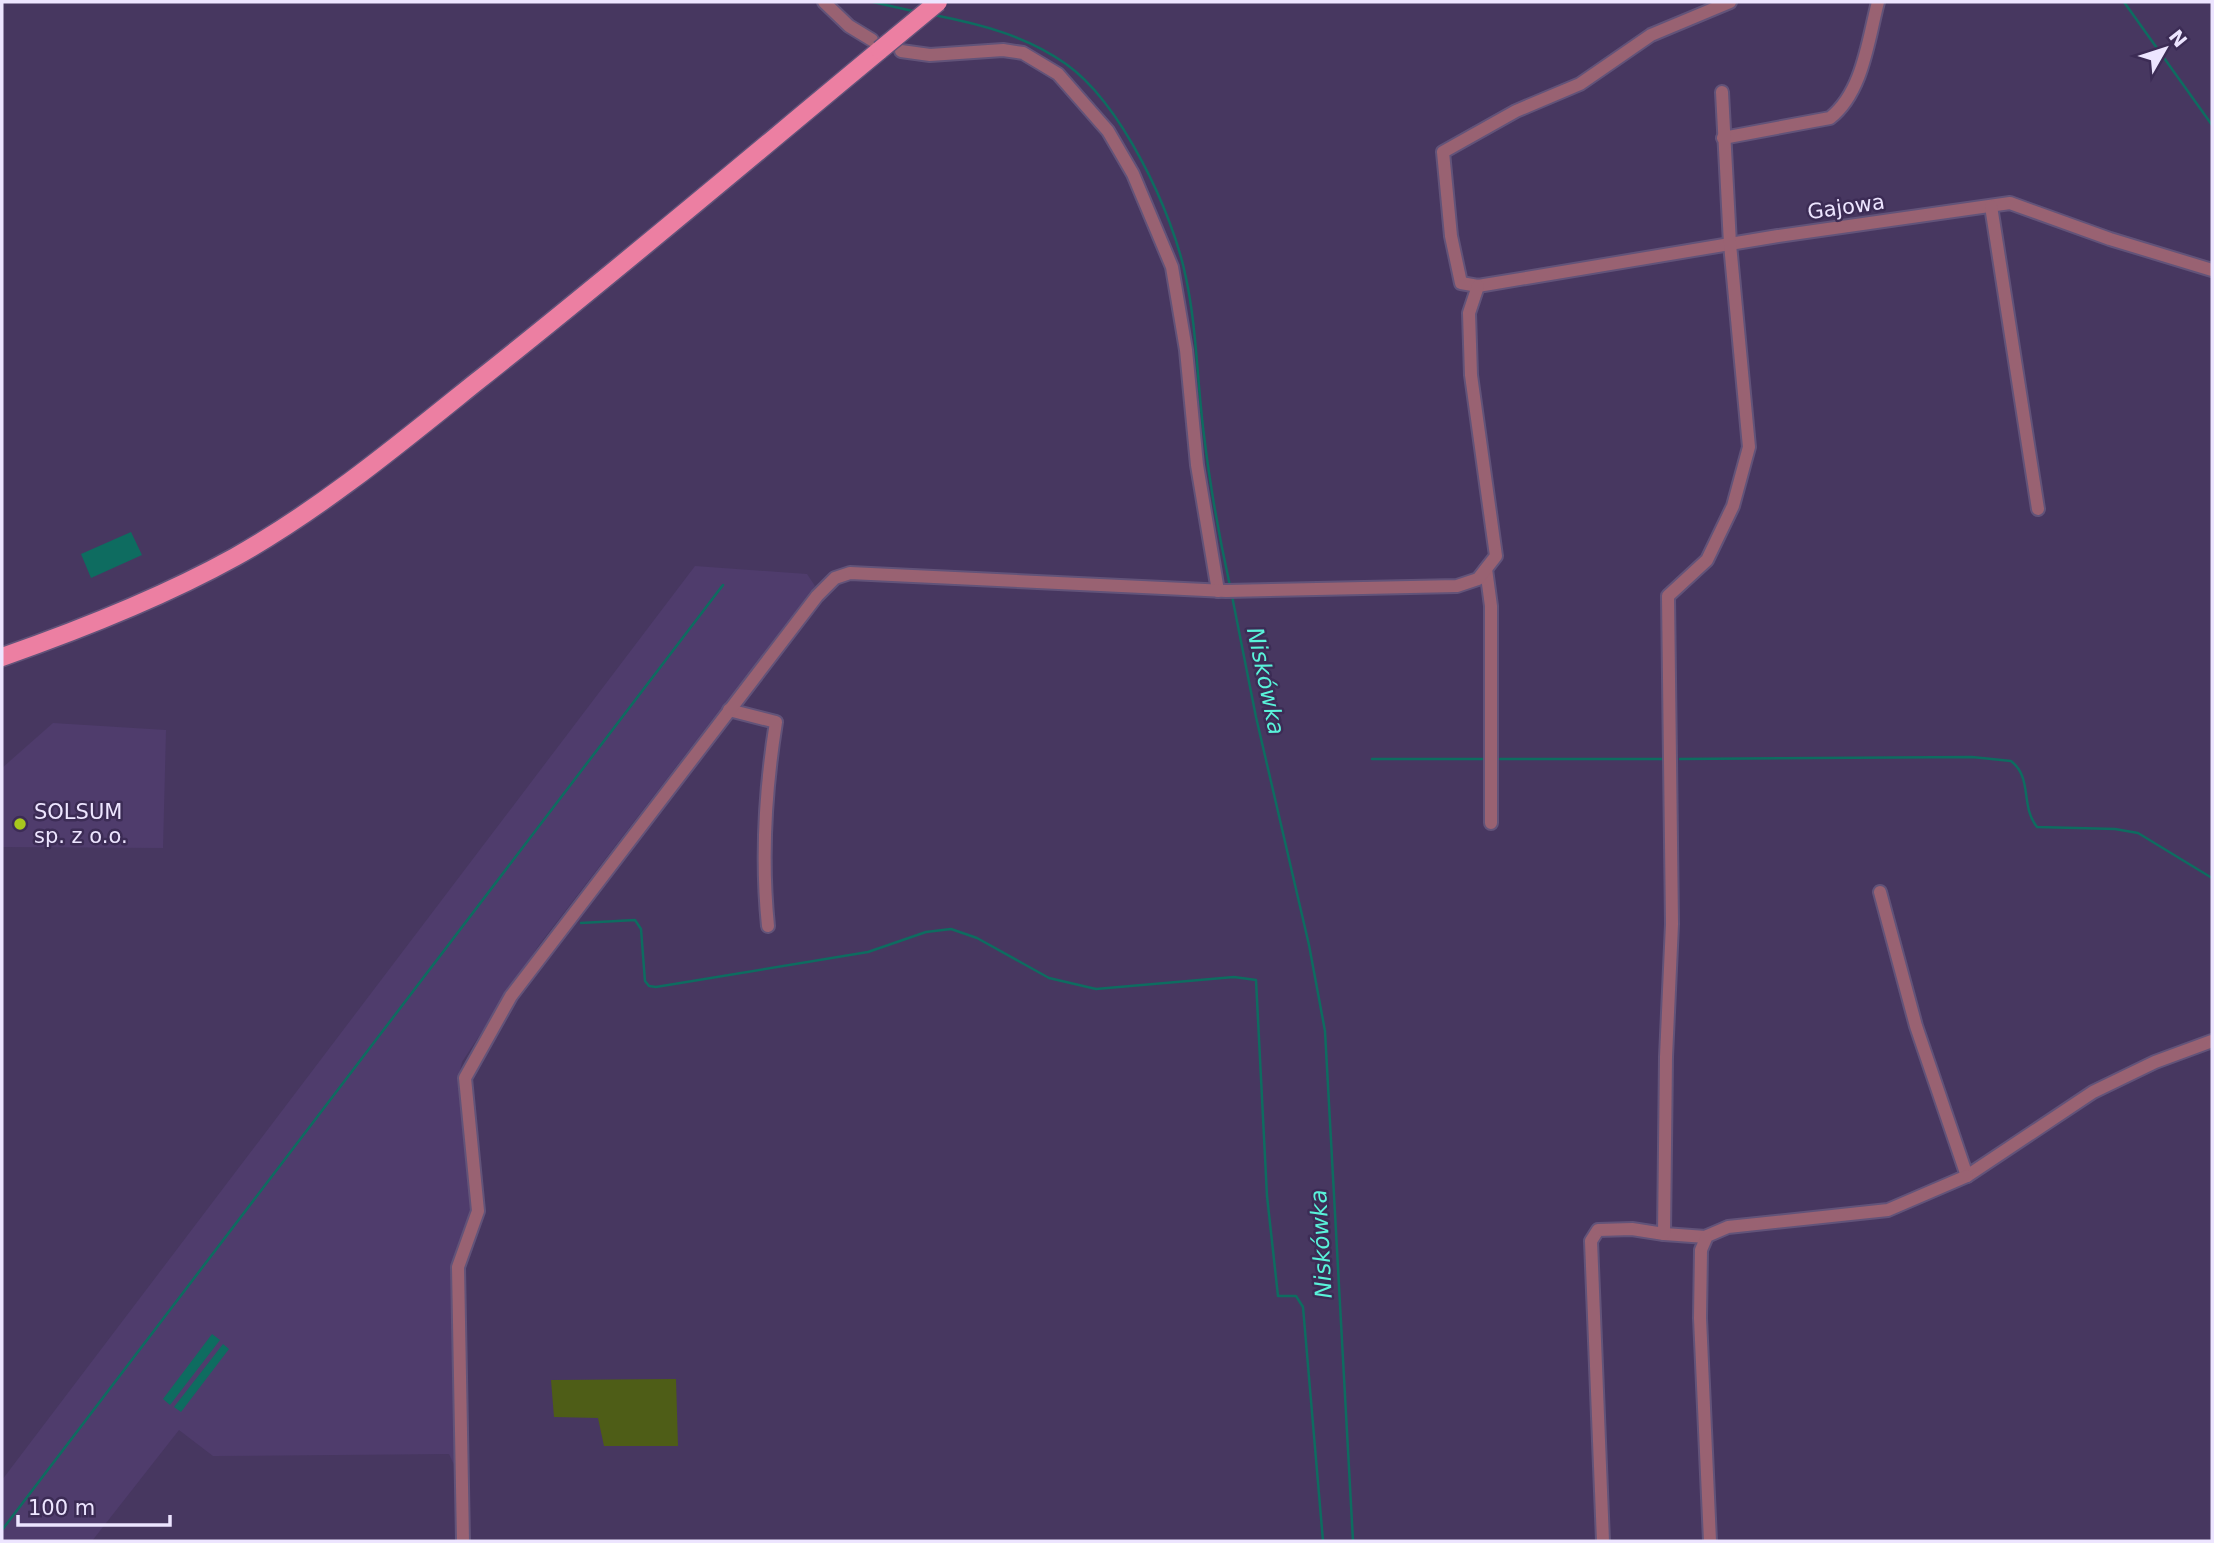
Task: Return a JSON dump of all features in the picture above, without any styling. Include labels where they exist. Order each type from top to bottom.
[{"type":"main road","points":[[2,657],[83,629],[177,586],[233,558],[321,503],[385,457],[557,318],[876,45],[938,2]]},
{"type":"street","points":[[824,2],[849,26],[876,45]]},
{"type":"street","points":[[463,1541],[458,1267],[478,1211],[465,1078],[511,996],[828,583],[850,573],[1245,591],[1457,586],[1478,579],[1496,556],[1471,375],[1469,313],[1478,286],[1461,283],[1451,236],[1443,152],[1516,111],[1580,84],[1651,35],[1730,2]]},
{"type":"street","points":[[1723,138],[1830,118],[1842,109],[1857,82],[1878,2]]},
{"type":"street","points":[[901,51],[930,55],[1003,50],[1023,53],[1058,75],[1108,131],[1133,174],[1172,267],[1186,350],[1197,464],[1222,591]]},
{"type":"street","points":[[1664,1234],[1666,1057],[1672,925],[1668,596],[1707,560],[1733,506],[1749,447],[1730,244],[1722,92]]},
{"type":"street","name":"Gajowa","points":[[1478,286],[1730,244],[2010,203],[2110,239],[2212,270]]},
{"type":"street","points":[[1991,206],[2038,509]]},
{"type":"street","points":[[1486,569],[1491,606],[1491,822]]},
{"type":"street","points":[[729,710],[776,722],[766,785],[762,872],[768,926]]},
{"type":"street","points":[[1880,892],[1916,1026],[1967,1176]]},
{"type":"street","points":[[1603,1541],[1591,1241],[1598,1230],[1632,1229],[1706,1237],[1728,1227],[1888,1210],[1967,1176],[2093,1092],[2155,1062],[2212,1041]]},
{"type":"street","points":[[1706,1237],[1701,1250],[1700,1318],[1710,1541]]},
{"type":"shaded area","points":[[131,532],[142,555],[91,578],[81,554]]},
{"type":"shaded area","points":[[695,566],[807,574],[815,586],[539,945],[462,1062],[458,1080],[472,1204],[455,1263],[456,1469],[449,1454],[213,1456],[179,1430],[92,1541],[2,1541],[2,1480]]},
{"type":"shaded area","points":[[53,723],[166,730],[163,848],[2,847],[2,768]]},
{"type":"shaded area","points":[[212,1334],[220,1340],[170,1405],[163,1399]]},
{"type":"shaded area","points":[[223,1344],[229,1349],[181,1412],[174,1407]]},
{"type":"shaded area","points":[[676,1379],[678,1446],[604,1446],[598,1418],[554,1417],[551,1380]]},
{"type":"waterway","name":"Niskówka","points":[[873,2],[917,12]]},
{"type":"waterway","points":[[2124,2],[2212,125]]},
{"type":"waterway","name":"Niskówka","points":[[934,15],[1003,32],[1051,54],[1066,64],[1106,105],[1142,161],[1170,222],[1186,278],[1209,473],[1230,586]]},
{"type":"waterway","points":[[2,1530],[723,585]]},
{"type":"waterway","name":"Niskówka","points":[[1232,596],[1256,717],[1309,945],[1325,1031],[1353,1541]]},
{"type":"waterway","points":[[1680,759],[1972,757],[2011,761],[2022,776],[2029,810],[2037,827],[2115,829],[2138,833],[2212,878]]},
{"type":"waterway","points":[[1372,759],[1482,759]]},
{"type":"waterway","points":[[1500,759],[1663,759]]},
{"type":"waterway","points":[[581,923],[635,920],[641,929],[645,981],[649,986],[656,987],[868,952],[926,932],[951,929],[977,938],[1049,978],[1096,989],[1234,977],[1256,980],[1267,1196],[1278,1296],[1296,1296],[1303,1307],[1323,1541]]},
{"type":"place","name":"SOLSUM sp. z o.o.","points":[[20,824]]}]
